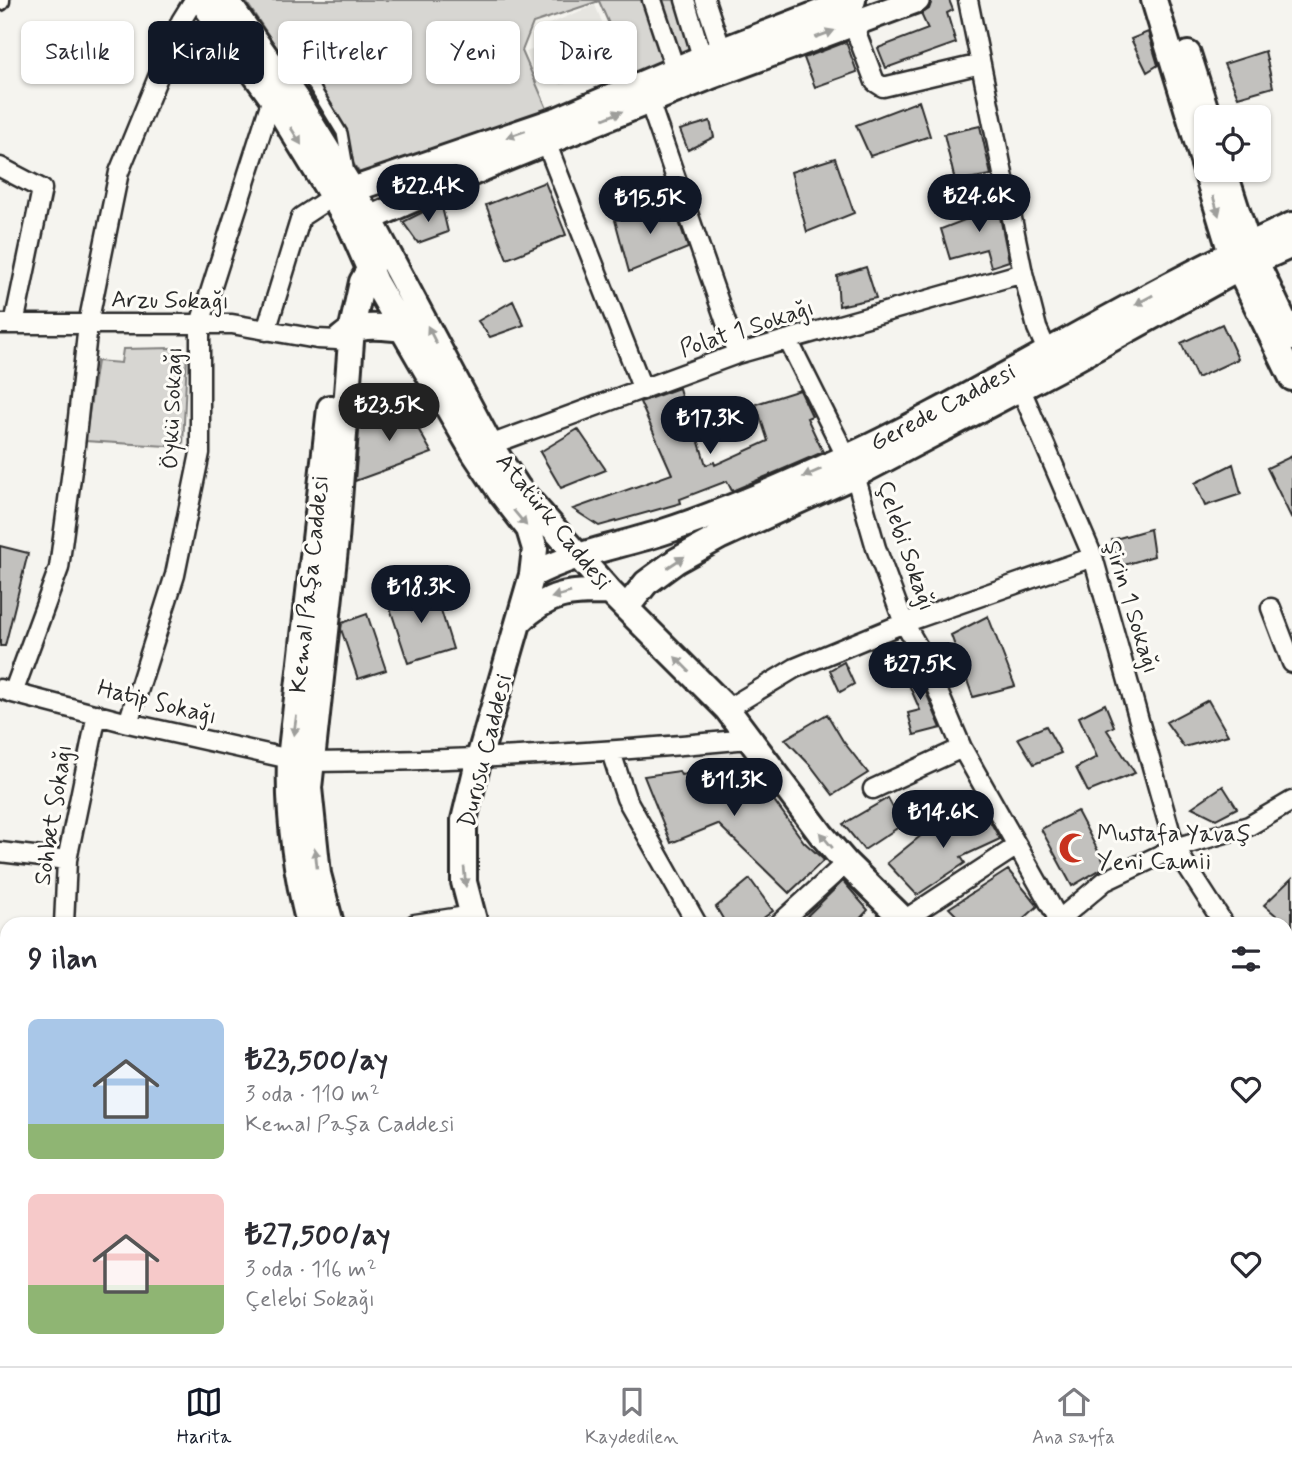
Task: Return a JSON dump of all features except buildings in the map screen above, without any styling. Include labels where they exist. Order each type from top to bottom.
[{"type":"street","points":[[652,0],[675,69]]},
{"type":"street","points":[[685,0],[715,64]]},
{"type":"street","points":[[705,0],[715,64]]},
{"type":"street","points":[[362,239],[546,142],[649,101],[715,64],[853,12],[917,0]]},
{"type":"street","points":[[968,0],[1023,273],[1037,328],[1052,361]]},
{"type":"street","points":[[1154,0],[1243,257],[1292,378]]},
{"type":"street","points":[[1171,0],[1204,105]]},
{"type":"street","points":[[7,691],[59,568],[88,324],[118,172],[181,21],[208,3]]},
{"type":"street","name":"Atatürk Caddesi","points":[[208,3],[264,54],[296,99],[403,329],[473,451],[500,493],[529,529],[535,549],[532,575],[520,621]]},
{"type":"street","name":"Atatürk Caddesi","points":[[208,3],[272,98],[342,193]]},
{"type":"street","points":[[853,12],[875,82],[883,87],[981,64]]},
{"type":"street","points":[[266,331],[301,217],[342,193],[559,119],[675,69],[715,64]]},
{"type":"street","name":"Öykü Sokağı","points":[[128,723],[175,575],[200,453],[200,324],[272,98]]},
{"type":"street","points":[[649,101],[737,354]]},
{"type":"street","points":[[546,142],[643,390]]},
{"type":"street","points":[[0,167],[42,189],[7,324]]},
{"type":"street","points":[[1227,182],[1243,257],[1292,338]]},
{"type":"street","name":"Gerede Caddesi","points":[[618,600],[676,561],[1243,257],[1292,225]]},
{"type":"street","name":"Atatürk Caddesi","points":[[362,239],[385,246],[490,445],[518,488],[618,600],[727,709],[846,863],[901,917]]},
{"type":"street","name":"Kemal Paşa Caddesi","points":[[308,917],[292,841],[289,790],[301,761],[345,334],[362,239]]},
{"type":"street","name":"Gerede Caddesi","points":[[1243,257],[1292,245]]},
{"type":"street","name":"Polat 1 Sokağı","points":[[490,445],[737,354],[1023,273]]},
{"type":"street","name":"Arzu Sokağı","points":[[7,324],[232,324],[266,331],[345,334]]},
{"type":"street","points":[[345,334],[381,327],[403,329]]},
{"type":"street","name":"Çelebi Sokağı","points":[[788,340],[851,466],[876,548],[904,623],[922,654],[962,748],[1054,917]]},
{"type":"street","name":"Gerede Caddesi","points":[[532,575],[851,466],[1020,387],[1052,361]]},
{"type":"street","name":"Şirin 1 Sokağı","points":[[1020,387],[1093,557],[1175,848],[1219,917]]},
{"type":"street","points":[[727,709],[795,668],[904,623],[1093,557]]},
{"type":"street","points":[[520,621],[542,601],[559,594],[577,591],[618,600]]},
{"type":"street","points":[[1271,608],[1292,663]]},
{"type":"street","name":"Durusu Caddesi","points":[[473,917],[464,882],[464,820],[479,758],[520,621]]},
{"type":"street","name":"Hatip Sokağı","points":[[7,691],[128,723],[301,761],[479,758],[611,752],[749,739]]},
{"type":"street","name":"Sohbet Sokağı","points":[[64,917],[67,860],[97,714]]},
{"type":"street","points":[[873,789],[962,748]]},
{"type":"street","points":[[611,752],[626,798],[693,917]]},
{"type":"street","name":"Kemal Paşa Caddesi","points":[[301,761],[309,788],[318,874],[329,917]]},
{"type":"street","points":[[1063,917],[1105,881],[1175,848],[1249,827],[1292,802]]},
{"type":"street","points":[[913,917],[1017,846]]},
{"type":"street","points":[[0,852],[67,860]]},
{"type":"street","points":[[787,917],[846,863]]},
{"type":"shaded area","points":[[245,0],[677,0],[695,54],[637,75],[637,21],[608,21],[599,1],[534,21],[522,51],[534,84],[548,111],[363,178],[301,84],[412,84],[412,21],[278,21],[278,50],[264,29],[264,21],[259,21]]},
{"type":"shaded area","points":[[595,5],[602,21],[556,21]]},
{"type":"shaded area","points":[[534,49],[534,73],[526,52]]},
{"type":"shaded area","points":[[173,348],[187,354],[183,447],[85,441],[97,361],[121,363],[123,349]]},
{"type":"place","name":"Mustafa Yavaş Yeni Camii","points":[[1074,848]]}]
